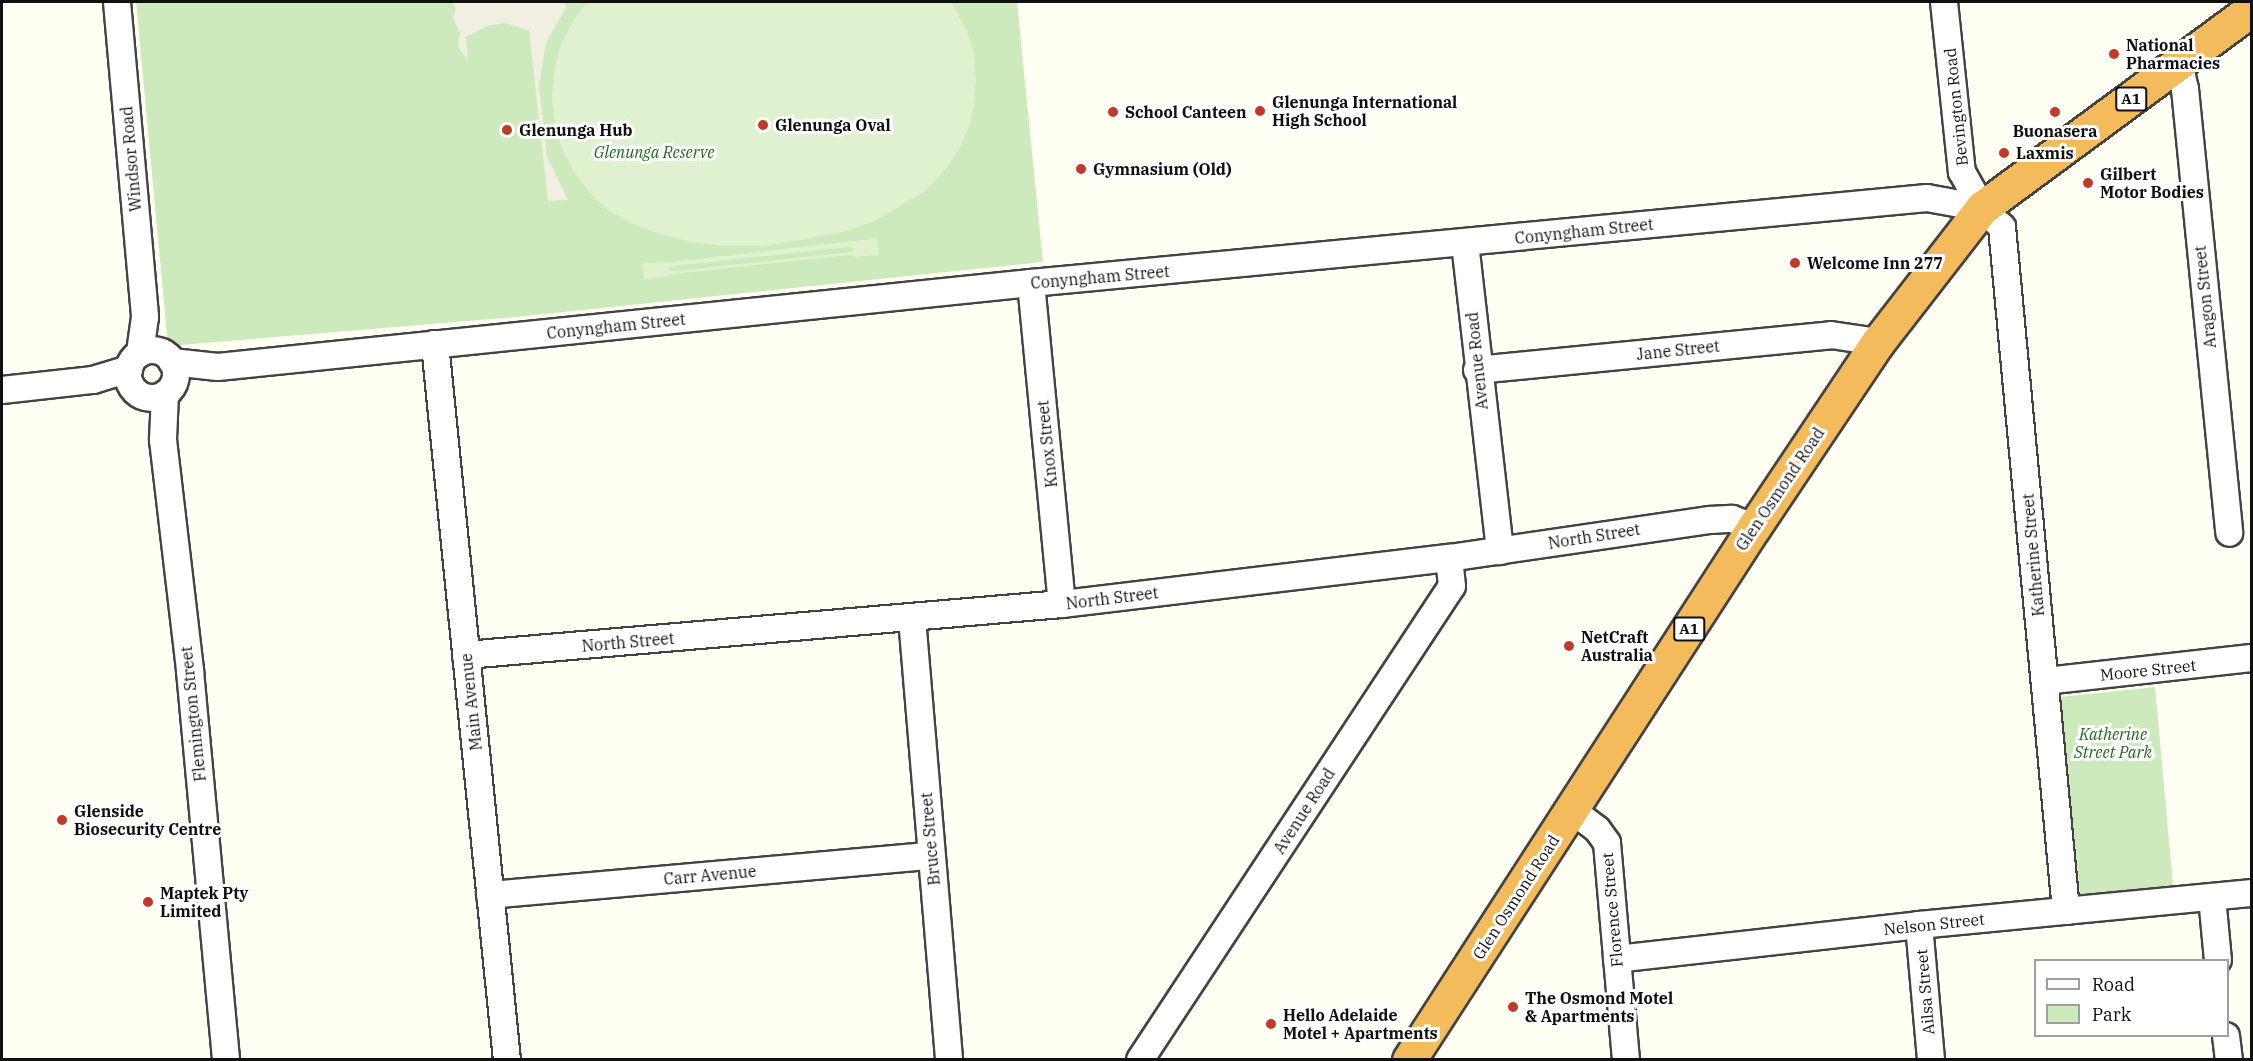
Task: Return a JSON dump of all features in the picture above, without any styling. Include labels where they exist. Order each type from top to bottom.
[{"type":"highway","name":"Glen Osmond Road","points":[[1409,1059],[1572,811],[1754,527],[1878,342],[1982,208],[2252,9]]},
{"type":"street","name":"Windsor Road","points":[[117,2],[152,374]]},
{"type":"street","name":"Bevington Road","points":[[1944,2],[1962,172],[1982,208]]},
{"type":"street","name":"Aragon Street","points":[[2179,63],[2184,89],[2229,533]]},
{"type":"street","name":"Conyngham Street","points":[[2,390],[1031,283],[1932,198],[1982,208]]},
{"type":"street","name":"Katherine Street","points":[[1982,208],[2002,227],[2006,257],[2066,911]]},
{"type":"street","name":"Avenue Road","points":[[1465,243],[1500,551]]},
{"type":"street","name":"Knox Street","points":[[1031,283],[1062,604]]},
{"type":"street","name":"Jane Street","points":[[1478,370],[1831,335],[1878,342]]},
{"type":"street","name":"Main Avenue","points":[[435,344],[507,1059]]},
{"type":"street","name":"Flemington Street","points":[[152,374],[163,441],[190,671],[226,1059]]},
{"type":"street","name":"North Street","points":[[466,655],[1062,604],[1449,558],[1722,519],[1754,527]]},
{"type":"street","name":"Avenue Road","points":[[1140,1059],[1452,586],[1449,558]]},
{"type":"street","name":"Bruce Street","points":[[912,618],[949,1059]]},
{"type":"street","name":"Moore Street","points":[[2046,681],[2252,658]]},
{"type":"street","name":"Florence Street","points":[[1572,811],[1597,829],[1607,843],[1626,1059]]},
{"type":"street","name":"Carr Avenue","points":[[490,895],[931,856]]},
{"type":"street","name":"Nelson Street","points":[[1617,959],[1919,925],[2252,893]]},
{"type":"street","points":[[2212,897],[2218,959]]},
{"type":"street","name":"Ailsa Street","points":[[1919,925],[1931,1059]]},
{"type":"street","points":[[2226,1037],[2229,1059]]},
{"type":"green space","name":"Glenunga Reserve","points":[[136,2],[1017,2],[1043,262],[516,317],[168,346]]},
{"type":"green space","name":"Glenunga Oval","points":[[587,2],[951,2],[967,31],[974,55],[976,81],[974,106],[968,130],[957,153],[925,191],[875,221],[839,233],[764,246],[723,246],[690,242],[654,232],[630,223],[608,210],[589,192],[574,172],[562,149],[555,124],[552,98],[554,72],[560,47],[571,24]]},
{"type":"green space","points":[[878,238],[879,255],[857,257],[850,255],[675,274],[644,280],[642,263],[673,262]],"holes":[[[849,247],[856,249],[849,252],[674,271],[666,269],[674,266]]]},
{"type":"green space","name":"Katherine Street Park","points":[[2155,687],[2173,885],[2080,895],[2060,697]]},
{"type":"shaded area","points":[[452,2],[563,2],[567,6],[546,43],[539,86],[547,156],[568,200],[548,201],[529,30],[505,23],[487,26],[466,37],[468,60],[458,47],[460,33],[453,18],[456,9]]},
{"type":"place","name":"National Pharmacies","points":[[2114,54]]},
{"type":"place","name":"Glenunga International High School","points":[[1260,111]]},
{"type":"place","name":"School Canteen","points":[[1113,112]]},
{"type":"place","name":"Buonasera","points":[[2055,112]]},
{"type":"place","name":"Glenunga Oval","points":[[763,125]]},
{"type":"place","name":"Glenunga Hub","points":[[507,130]]},
{"type":"place","name":"Laxmis","points":[[2004,153]]},
{"type":"place","name":"Gymnasium (Old)","points":[[1081,169]]},
{"type":"place","name":"Gilbert Motor Bodies","points":[[2088,183]]},
{"type":"place","name":"Welcome Inn 277","points":[[1795,263]]},
{"type":"place","name":"NetCraft Australia","points":[[1569,646]]},
{"type":"place","name":"Glenside Biosecurity Centre","points":[[62,820]]},
{"type":"place","name":"Maptek Pty Limited","points":[[148,902]]},
{"type":"place","name":"The Osmond Motel & Apartments","points":[[1513,1007]]},
{"type":"place","name":"Hello Adelaide Motel + Apartments","points":[[1271,1024]]}]
